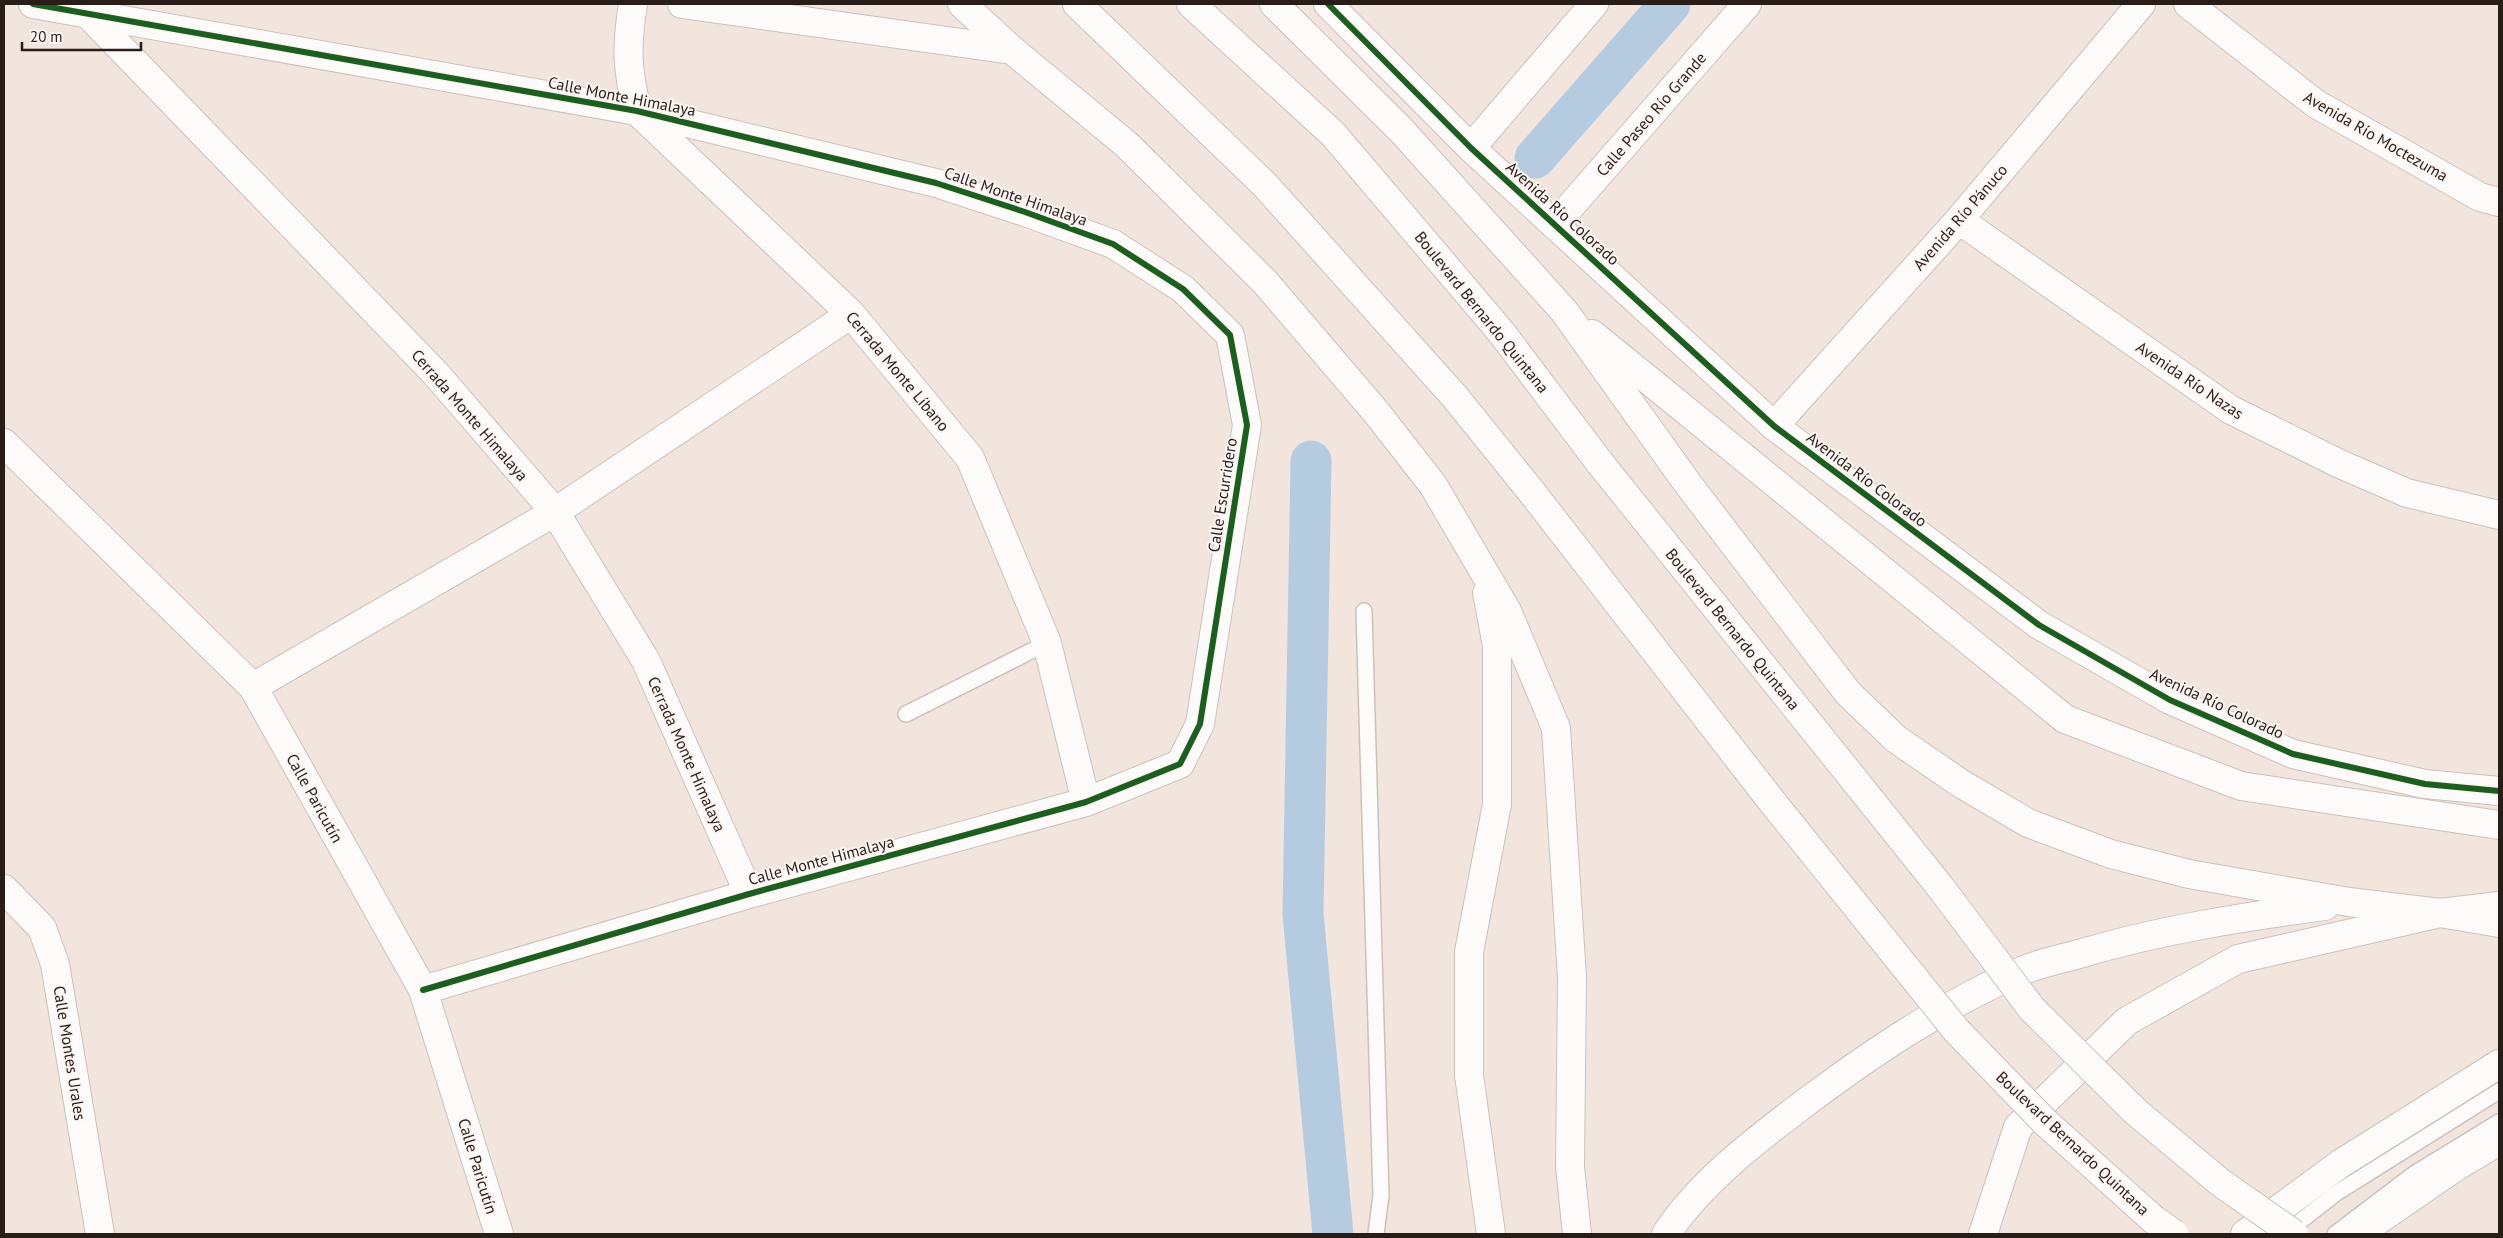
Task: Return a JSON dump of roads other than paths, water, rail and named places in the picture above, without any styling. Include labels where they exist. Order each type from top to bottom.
[{"type":"main road","name":"Calle Monte Himalaya","points":[[33,4],[637,111],[936,183],[1113,244],[1184,289]]},
{"type":"main road","points":[[632,4],[627,43],[629,75],[637,111]]},
{"type":"main road","points":[[682,4],[1012,50]]},
{"type":"main road","points":[[962,4],[1012,50],[1126,144],[1265,282],[1376,412],[1433,485],[1506,611],[1556,728],[1572,978],[1570,1167],[1576,1234]]},
{"type":"main road","name":"Boulevard Bernardo Quintana","points":[[1077,4],[1265,185],[1454,397],[1540,502],[1770,799],[1956,1030],[2045,1122],[2153,1220],[2174,1234]]},
{"type":"main road","name":"Boulevard Bernardo Quintana","points":[[1191,4],[1333,134],[1406,217],[1501,332],[1600,463],[1941,888],[2032,1009],[2136,1112],[2222,1183],[2294,1234]]},
{"type":"main road","points":[[1274,4],[1401,130],[1564,311],[1688,484],[1848,693],[1896,739],[1960,783],[2028,823],[2111,854],[2189,874],[2349,902],[2440,913],[2499,923]]},
{"type":"main road","name":"Avenida Río Colorado","points":[[1328,4],[1471,148],[1774,426],[2039,625],[2170,700],[2294,754],[2425,784],[2499,791]]},
{"type":"main road","points":[[1471,148],[1594,4]]},
{"type":"main road","name":"Calle Paseo Río Grande","points":[[1555,224],[1747,4]]},
{"type":"main road","name":"Avenida Río Pánuco","points":[[1774,426],[1959,220],[2141,4]]},
{"type":"main road","name":"Avenida Río Moctezuma","points":[[2188,4],[2316,104],[2480,197],[2499,202]]},
{"type":"main road","name":"Cerrada Monte Himalaya","points":[[86,12],[436,374],[555,512],[646,661],[749,894]]},
{"type":"main road","name":"Cerrada Monte Líbano","points":[[637,111],[851,314],[970,458],[1047,643],[1086,802]]},
{"type":"main road","name":"Avenida Río Nazas","points":[[1959,220],[2231,410],[2340,464],[2407,493],[2499,515]]},
{"type":"main road","name":"Calle Escurridero","points":[[1184,289],[1230,335],[1247,425],[1200,724]]},
{"type":"main road","points":[[1564,311],[2066,718],[2241,786],[2499,825]]},
{"type":"main road","points":[[253,687],[555,512],[851,314]]},
{"type":"main road","name":"Calle Paricutín","points":[[4,443],[253,687],[423,990],[499,1234]]},
{"type":"main road","points":[[1482,570],[1497,646],[1497,804],[1470,952],[1469,1075],[1491,1234]]},
{"type":"main road","name":"Calle Monte Himalaya","points":[[423,990],[749,894],[1086,802],[1180,764],[1200,724]]},
{"type":"main road","name":"Calle Montes Urales","points":[[4,889],[42,928],[55,964],[100,1234]]},
{"type":"main road","points":[[1666,1234],[1680,1213],[1750,1145],[1845,1073],[1943,1010],[2025,970],[2112,944],[2227,919],[2349,902]]},
{"type":"main road","points":[[1983,1234],[2018,1127],[2127,1021],[2238,959],[2440,913],[2499,906]]},
{"type":"main road","points":[[2245,1234],[2340,1164],[2499,1064]]},
{"type":"main road","points":[[2358,1234],[2457,1166],[2499,1141]]},
{"type":"lane","points":[[1364,611],[1381,1175],[1381,1195],[1376,1234]]},
{"type":"lane","points":[[906,714],[1047,643]]},
{"type":"lane","points":[[2284,1234],[2335,1194],[2499,1091]]},
{"type":"lane","points":[[2335,1234],[2414,1174],[2499,1122]]},
{"type":"waterway","points":[[1535,158],[1670,4]]},
{"type":"waterway","points":[[1311,461],[1303,914],[1333,1234]]}]
